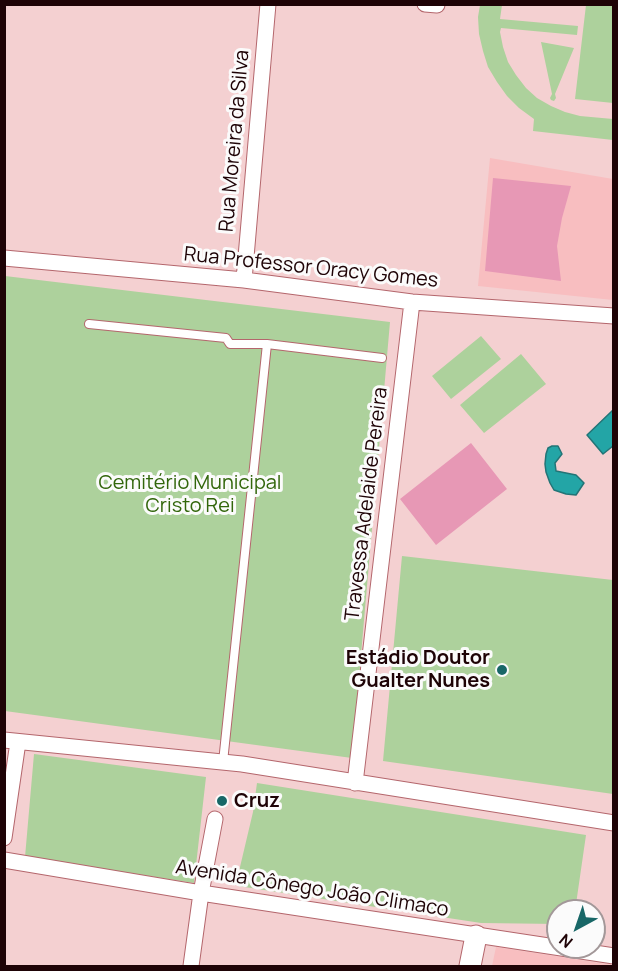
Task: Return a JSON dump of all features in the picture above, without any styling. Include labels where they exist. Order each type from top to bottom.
[{"type":"street","name":"Rua Moreira da Silva","points":[[244,280],[268,4]]},
{"type":"street","name":"Rua Professor Oracy Gomes","points":[[4,258],[244,280],[412,302],[614,316]]},
{"type":"street","name":"Travessa Adelaide Pereira","points":[[355,783],[412,302]]},
{"type":"street","points":[[4,838],[11,741],[223,762],[614,824]]},
{"type":"street","points":[[191,966],[214,819]]},
{"type":"street","name":"Avenida Cônego João Climaco","points":[[4,860],[201,893],[614,956]]},
{"type":"street","points":[[470,966],[476,936]]},
{"type":"lane","points":[[89,324],[226,338],[230,344],[267,344],[382,358]]},
{"type":"lane","points":[[223,762],[267,344]]},
{"type":"shaded area","points":[[490,158],[613,179],[613,300],[478,286]]},
{"type":"shaded area","points":[[496,947],[546,955],[546,959],[574,959],[613,965],[613,966],[492,966]]},
{"type":"green space","points":[[480,5],[502,5],[500,19],[578,26],[577,35],[501,28],[500,32],[508,62],[526,88],[537,98],[565,112],[613,119],[613,140],[533,131],[534,119],[507,96],[488,67],[479,34]]},
{"type":"green space","points":[[586,5],[613,5],[613,103],[575,99]]},
{"type":"green space","points":[[541,42],[574,48],[554,101],[550,98],[552,94]]},
{"type":"green space","name":"Cemitério Municipal Cristo Rei","points":[[5,276],[390,322],[352,758],[5,711]]},
{"type":"green space","points":[[481,336],[501,359],[451,399],[432,376]]},
{"type":"green space","points":[[521,354],[546,384],[484,433],[460,405]]},
{"type":"green space","name":"Estádio Doutor Gualter Nunes","points":[[402,556],[613,580],[613,794],[383,761]]},
{"type":"green space","points":[[34,754],[206,777],[194,883],[25,857]]},
{"type":"green space","points":[[257,783],[586,835],[577,899],[546,899],[546,924],[481,923],[238,886],[240,867],[253,812]]},
{"type":"water","points":[[613,410],[613,446],[603,454],[587,435]]},
{"type":"water","points":[[558,446],[562,454],[555,463],[556,471],[576,475],[584,483],[576,495],[554,490],[550,483],[545,464],[548,448]]},
{"type":"building","points":[[493,178],[571,186],[557,246],[561,281],[485,271]]},
{"type":"building","points":[[471,443],[507,489],[436,545],[400,499]]},
{"type":"place","name":"Estádio Doutor Gualter Nunes","points":[[502,670]]},
{"type":"place","name":"Cruz","points":[[222,801]]}]
